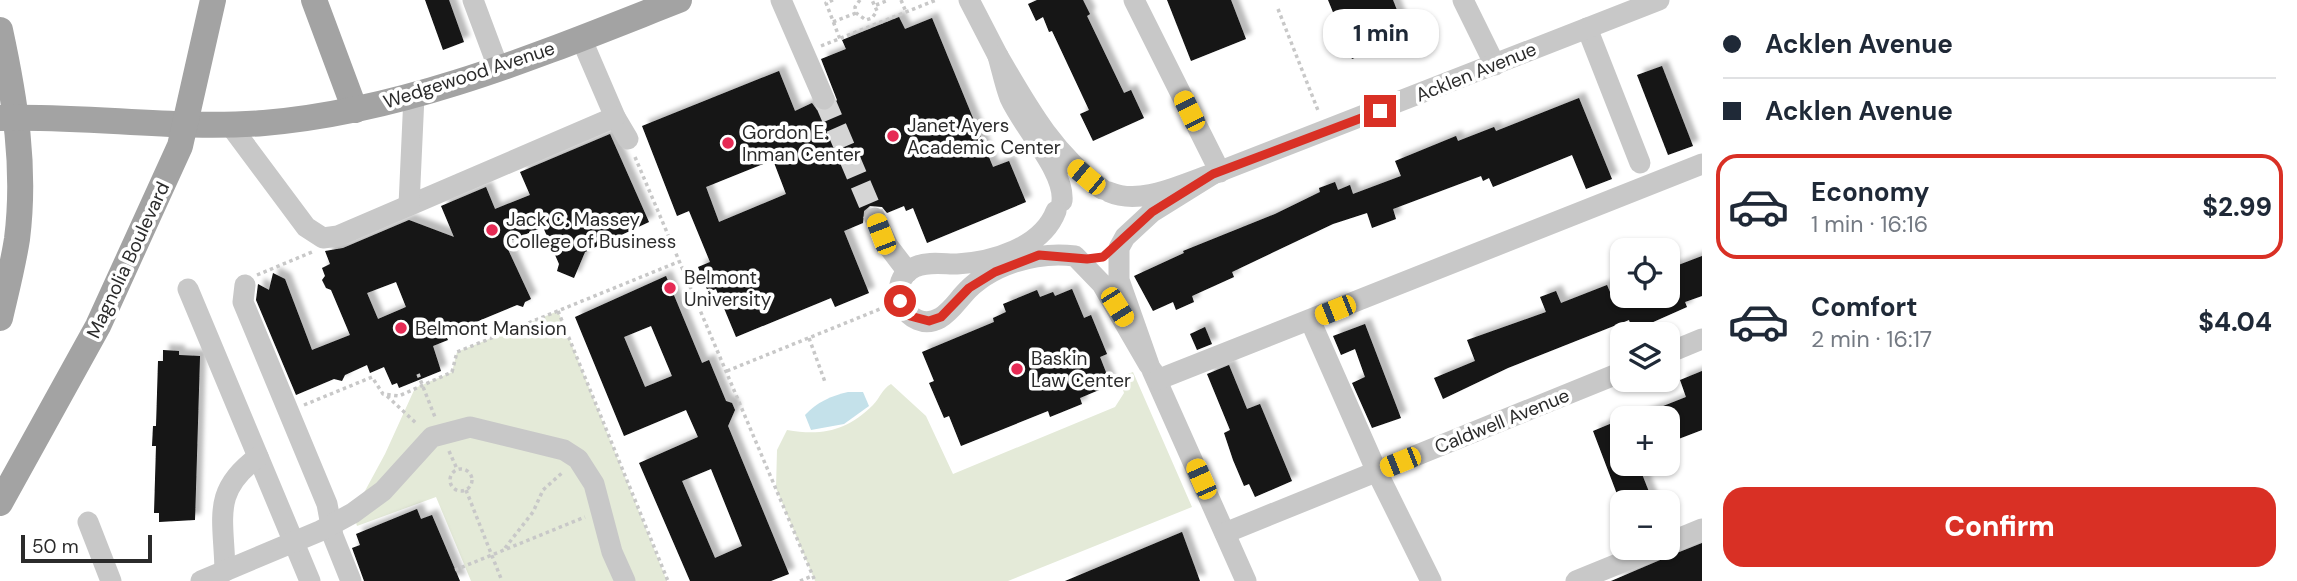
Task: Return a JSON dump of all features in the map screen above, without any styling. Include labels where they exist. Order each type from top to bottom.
[{"type":"main road","name":"Magnolia Boulevard","points":[[0,503],[98,326],[180,146],[213,0]]},
{"type":"main road","points":[[314,0],[355,110]]},
{"type":"main road","name":"Wedgewood Avenue","points":[[8,118],[230,125],[306,119],[414,96],[581,38],[631,9],[679,0]]},
{"type":"main road","points":[[0,30],[8,118],[20,198],[17,240],[0,318]]},
{"type":"street","points":[[473,0],[498,67]]},
{"type":"street","points":[[781,0],[824,99]]},
{"type":"street","points":[[970,0],[998,56],[1052,143],[1074,167],[1120,203],[1126,216],[1116,260],[1119,280],[1153,372],[1247,581]]},
{"type":"street","points":[[1133,0],[1216,173]]},
{"type":"street","points":[[1463,0],[1495,65]]},
{"type":"street","name":"Acklen Avenue","points":[[1106,190],[1124,197],[1143,196],[1216,173],[1587,28],[1614,8],[1659,0]]},
{"type":"street","points":[[1587,28],[1640,163]]},
{"type":"street","points":[[581,38],[615,117],[628,138]]},
{"type":"street","points":[[998,56],[1010,98],[1059,177],[1057,238],[1102,284],[1153,372]]},
{"type":"street","points":[[409,205],[414,96]]},
{"type":"street","points":[[230,125],[306,227],[323,238],[338,236],[615,117]]},
{"type":"street","points":[[1153,372],[1310,320],[1702,164]]},
{"type":"street","name":"Acklen Avenue","points":[[1120,243],[1152,212],[1216,173]]},
{"type":"street","points":[[1106,190],[1082,188],[1059,206],[1048,227],[1013,250],[976,262],[917,268],[899,286],[900,301],[910,316],[938,317],[969,288],[995,272],[1039,255],[1098,259],[1110,253],[1120,243]]},
{"type":"street","points":[[875,218],[888,246],[917,268],[944,270],[954,284],[955,298],[938,317]]},
{"type":"street","points":[[245,285],[243,302],[327,504],[325,528],[351,581]]},
{"type":"street","points":[[188,289],[310,581]]},
{"type":"street","points":[[1310,320],[1377,472],[1431,581]]},
{"type":"street","points":[[1680,348],[1702,339]]},
{"type":"street","name":"Caldwell Avenue","points":[[1225,533],[1610,377]]},
{"type":"street","points":[[201,581],[325,528],[378,496],[438,434],[479,427],[574,456],[590,477],[603,509],[612,552],[625,581]]},
{"type":"street","points":[[225,571],[223,497],[239,470],[258,457]]},
{"type":"street","points":[[88,522],[111,581]]},
{"type":"street","points":[[1680,538],[1702,529]]},
{"type":"street","points":[[1576,581],[1628,560]]},
{"type":"path","points":[[833,0],[826,3],[840,38]]},
{"type":"path","points":[[860,0],[855,7],[856,13],[862,19],[870,20]]},
{"type":"path","points":[[870,20],[877,13],[872,0]]},
{"type":"path","points":[[876,5],[889,0]]},
{"type":"path","points":[[901,0],[906,12]]},
{"type":"path","points":[[817,48],[936,0]]},
{"type":"path","points":[[1279,9],[1319,113]]},
{"type":"path","points":[[833,22],[856,13]]},
{"type":"path","points":[[870,20],[873,25]]},
{"type":"path","points":[[628,138],[813,578],[800,581]]},
{"type":"path","points":[[385,395],[400,396],[452,372],[457,352],[678,262]]},
{"type":"path","points":[[727,371],[900,301]]},
{"type":"path","points":[[558,310],[668,581]]},
{"type":"path","points":[[809,337],[825,382]]},
{"type":"path","points":[[418,374],[438,434],[457,469]]},
{"type":"path","points":[[289,411],[372,377],[377,388],[385,395],[438,434]]},
{"type":"path","points":[[504,550],[533,512],[544,490],[574,456]]},
{"type":"path","points":[[457,469],[465,469],[472,477],[471,485],[466,490],[457,491],[450,483],[451,474],[457,469]]},
{"type":"path","points":[[466,490],[502,581]]},
{"type":"path","points":[[455,570],[603,509]]},
{"type":"green space","points":[[558,311],[667,581],[471,581],[436,497],[357,526],[353,513],[385,454],[415,388],[452,372],[457,352]]},
{"type":"green space","points":[[1133,372],[1192,507],[1008,581],[815,581],[776,488],[777,450],[787,430],[823,432],[844,426],[863,414],[891,384],[926,416],[953,474],[1115,407],[1124,393],[1119,377]]},
{"type":"water","points":[[848,392],[863,392],[869,406],[844,424],[811,430],[805,415],[825,400]]},
{"type":"building","points":[[425,0],[449,0],[464,42],[443,50]]},
{"type":"building","points":[[1037,0],[1083,0],[1090,14],[1087,16],[1124,93],[1131,90],[1144,118],[1093,141],[1080,114],[1089,110],[1052,31],[1049,32],[1043,17],[1036,21],[1028,4]]},
{"type":"building","points":[[1167,0],[1231,0],[1246,39],[1191,61]]},
{"type":"building","points":[[1328,0],[1393,0],[1407,36],[1352,59]]},
{"type":"building","points":[[899,17],[905,29],[932,18],[993,167],[1009,161],[1026,202],[927,243],[913,208],[906,211],[904,206],[887,213],[882,207],[870,206],[864,211],[863,223],[844,231],[869,293],[835,307],[831,298],[736,337],[716,289],[708,292],[698,267],[710,262],[689,211],[677,216],[642,126],[779,71],[795,111],[812,103],[817,110],[829,111],[837,100],[821,59],[846,49],[842,40]],"holes":[[[773,160],[786,194],[719,222],[706,187]]]},
{"type":"building","points":[[1662,66],[1693,146],[1668,155],[1637,75]]},
{"type":"building","points":[[1579,98],[1612,179],[1586,189],[1572,155],[1493,187],[1489,178],[1483,181],[1481,176],[1393,209],[1396,219],[1372,228],[1367,213],[1333,224],[1232,272],[1234,277],[1192,296],[1194,302],[1176,310],[1173,302],[1153,311],[1134,276],[1184,253],[1183,251],[1275,214],[1320,192],[1319,188],[1335,182],[1338,190],[1350,185],[1353,194],[1401,176],[1395,161],[1456,136],[1458,141],[1494,127],[1496,131]]},
{"type":"building","points":[[610,134],[649,222],[585,252],[574,278],[557,271],[559,264],[543,227],[505,243],[531,299],[525,302],[523,307],[517,305],[476,322],[473,328],[468,326],[445,334],[448,340],[433,346],[441,371],[399,388],[397,383],[392,385],[384,367],[370,373],[367,365],[345,375],[342,381],[334,379],[296,395],[256,300],[258,284],[269,290],[273,273],[285,279],[312,350],[350,335],[331,290],[326,288],[322,280],[325,276],[322,268],[330,264],[325,251],[343,248],[409,220],[454,237],[441,206],[486,187],[495,209],[530,195],[520,172]],"holes":[[[396,282],[406,307],[378,319],[367,293]]]},
{"type":"building","points":[[1702,256],[1702,296],[1685,302],[1687,307],[1653,322],[1610,322],[1610,328],[1508,368],[1443,399],[1434,378],[1475,361],[1467,340],[1546,312],[1540,297],[1556,291],[1561,303],[1607,285],[1610,308],[1680,308],[1680,264]]},
{"type":"building","points":[[666,276],[702,363],[709,360],[726,401],[732,403],[735,410],[728,426],[789,574],[771,581],[690,581],[639,463],[698,437],[686,410],[624,436],[575,317]],"holes":[[[651,326],[672,376],[645,387],[624,337]],[[711,469],[742,546],[715,558],[682,481]]]},
{"type":"building","name":"Baskin Law Center","points":[[1072,289],[1084,318],[1091,315],[1107,354],[1100,357],[1111,385],[1080,398],[1082,404],[1050,417],[1048,411],[961,446],[949,416],[944,418],[929,383],[934,381],[922,352],[994,322],[993,318],[1006,312],[1003,304],[1037,290],[1040,297],[1053,292],[1055,296]]},
{"type":"building","points":[[1365,324],[1401,418],[1372,428],[1352,383],[1365,377],[1355,349],[1341,355],[1333,336]]},
{"type":"building","points":[[1205,327],[1212,344],[1197,350],[1190,334]]},
{"type":"building","points":[[163,350],[179,351],[179,355],[200,356],[195,520],[159,522],[159,513],[154,513],[156,446],[152,446],[153,426],[156,426],[158,361],[163,361]]},
{"type":"building","points":[[1229,365],[1247,409],[1260,404],[1292,481],[1255,497],[1249,484],[1244,486],[1233,460],[1224,433],[1230,430],[1207,374]]},
{"type":"building","points":[[1702,371],[1702,430],[1680,438],[1680,406],[1663,406],[1686,397],[1680,380]]},
{"type":"building","points":[[1610,424],[1610,476],[1593,431]]},
{"type":"building","points":[[1610,476],[1643,476],[1648,490],[1615,490]]},
{"type":"building","points":[[417,509],[421,519],[432,515],[460,581],[364,581],[352,548],[360,545],[356,534]]},
{"type":"building","points":[[1182,532],[1200,581],[1065,581]]},
{"type":"building","points":[[1702,543],[1702,581],[1611,581],[1660,560],[1680,560],[1680,552]]},
{"type":"tunnel","points":[[824,99],[875,218]]},
{"type":"place","name":"Janet Ayers Academic Center","points":[[893,136]]},
{"type":"place","name":"Gordon E. Inman Center","points":[[728,143]]},
{"type":"place","name":"Jack C. Massey College of Business","points":[[492,230]]},
{"type":"place","name":"Belmont University","points":[[670,288]]},
{"type":"place","name":"Belmont Mansion","points":[[401,328]]},
{"type":"place","name":"Baskin Law Center","points":[[1017,369]]},
{"type":"route","points":[[900,301],[910,316],[919,320],[936,320],[947,313],[977,282],[1021,261],[1050,254],[1098,259],[1113,251],[1152,212],[1213,174],[1380,111]]}]
